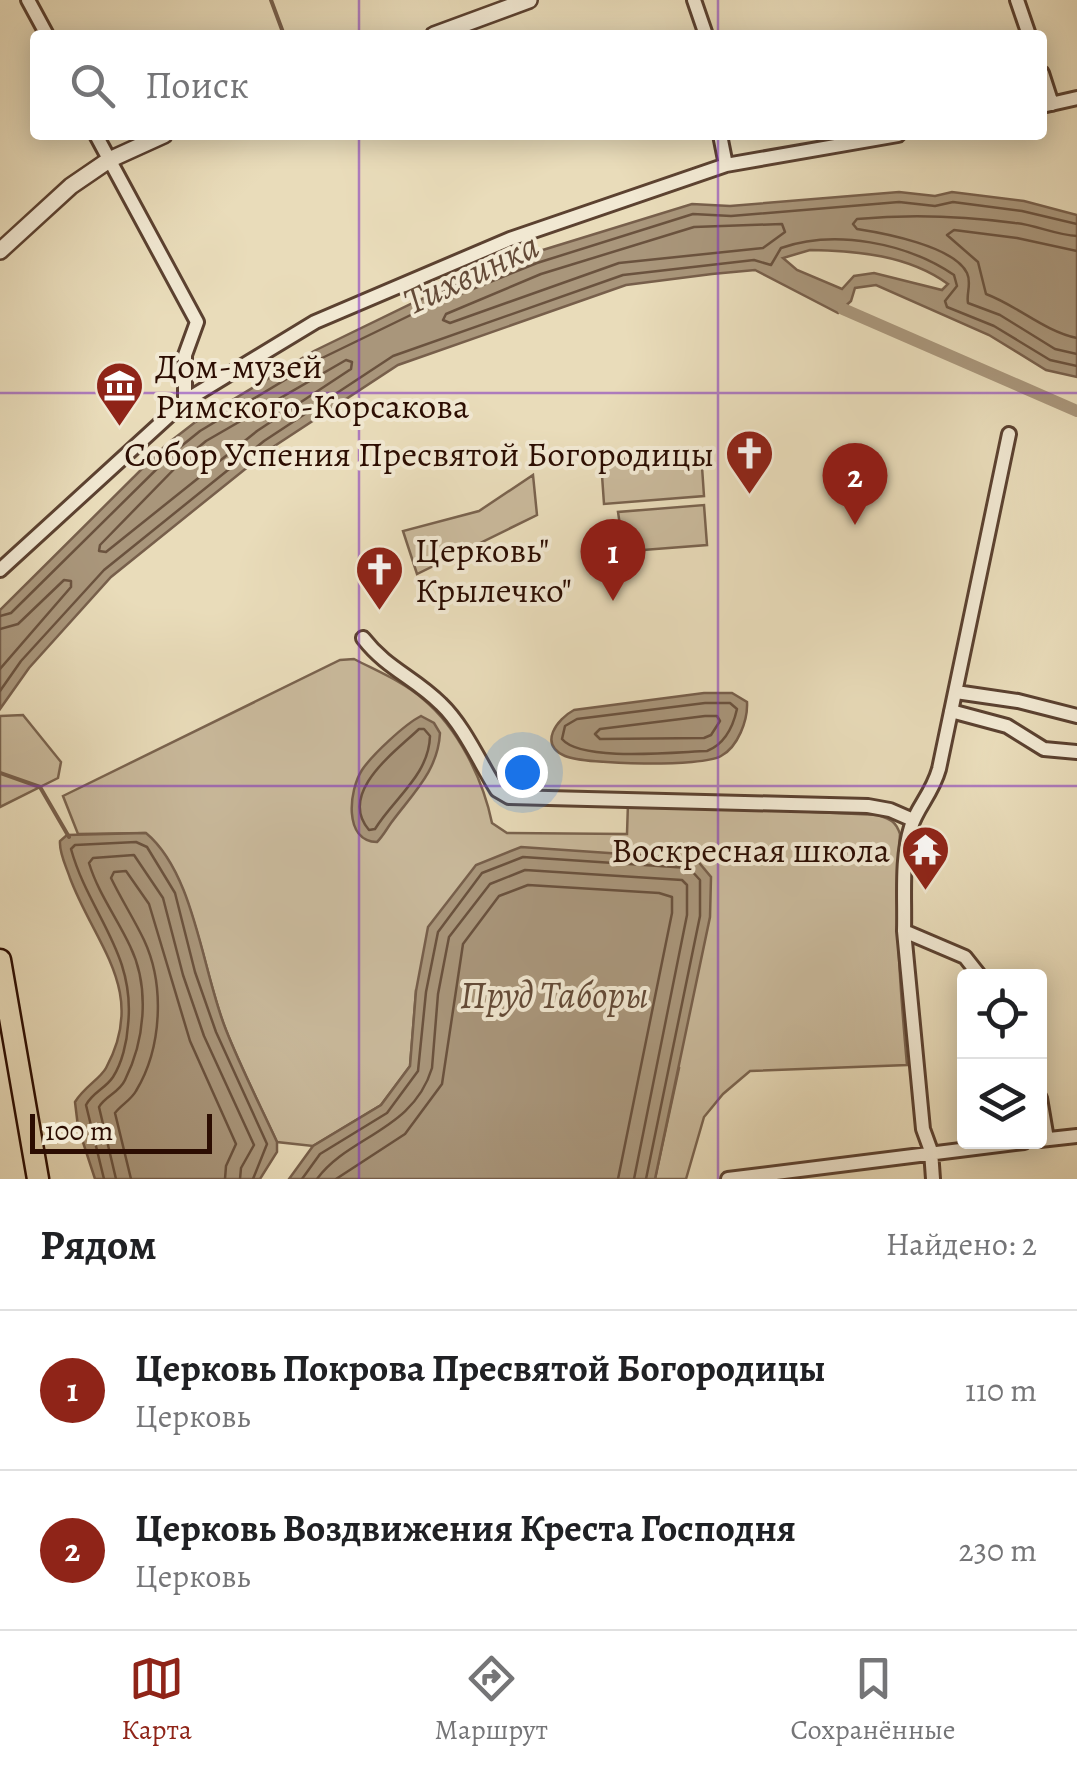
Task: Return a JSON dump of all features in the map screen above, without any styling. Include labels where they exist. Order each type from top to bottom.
[{"type":"main road","points":[[1,970],[38,1179]]},
{"type":"street","points":[[28,0],[44,30]]},
{"type":"street","points":[[448,30],[529,0]]},
{"type":"street","points":[[694,0],[704,30]]},
{"type":"street","points":[[1017,0],[1027,30]]},
{"type":"street","points":[[1047,105],[1077,98]]},
{"type":"street","points":[[99,140],[197,322],[185,355],[185,401]]},
{"type":"street","points":[[0,251],[71,186],[109,160],[153,140]]},
{"type":"street","points":[[721,140],[726,166]]},
{"type":"street","points":[[0,570],[185,401],[315,322],[510,239],[726,166],[870,140]]},
{"type":"street","points":[[933,1179],[923,1129],[904,932],[907,848],[913,820],[934,788],[1009,434]]},
{"type":"street","points":[[363,638],[380,660],[424,688],[446,708],[497,790],[509,798],[868,806],[913,820]]},
{"type":"street","points":[[956,692],[1018,701],[1077,716]]},
{"type":"street","points":[[952,711],[1006,726],[1044,749],[1077,752]]},
{"type":"street","points":[[904,932],[965,957],[974,969]]},
{"type":"street","points":[[1047,1139],[1077,1136]]},
{"type":"street","points":[[728,1179],[957,1148]]},
{"type":"shaded area","points":[[701,452],[704,496],[604,504],[601,461]]},
{"type":"shaded area","points":[[533,475],[537,515],[417,574],[403,531],[479,511]]},
{"type":"shaded area","points":[[704,505],[707,545],[643,550],[622,539],[618,512]]},
{"type":"shaded area","points":[[354,659],[407,687],[436,711],[467,755],[492,823],[507,833],[627,834],[628,803],[878,815],[892,821],[900,834],[898,921],[907,1065],[750,1071],[704,1117],[686,1179],[655,1179],[679,1068],[416,991],[410,1066],[381,1105],[313,1146],[277,1142],[226,1030],[195,924],[175,872],[145,833],[78,834],[63,796],[340,660]]},
{"type":"shaded area","points":[[23,715],[61,762],[58,778],[0,807],[0,716]]},
{"type":"water","points":[[899,192],[935,196],[952,192],[1024,201],[1077,215],[1077,377],[1046,370],[989,335],[876,285],[855,288],[851,301],[838,313],[755,270],[626,285],[398,365],[270,449],[111,577],[29,668],[0,709],[0,610],[167,444],[194,423],[314,351],[417,301],[533,253],[692,204],[730,206]],"holes":[[[810,250],[899,261],[948,284],[942,290],[874,273],[854,276],[842,289],[797,270],[783,258]]]},
{"type":"water","points":[[732,693],[747,702],[741,732],[721,756],[710,760],[619,763],[577,759],[565,756],[553,745],[557,725],[574,710]]},
{"type":"water","points":[[421,716],[434,723],[440,733],[435,759],[379,840],[366,839],[358,833],[352,813],[354,790],[362,770],[381,748]]},
{"type":"water","points":[[146,833],[163,851],[187,898],[226,1030],[277,1142],[277,1152],[260,1179],[95,1179],[78,1127],[75,1102],[106,1068],[118,1040],[120,992],[70,878],[60,841],[67,835]]},
{"type":"water","name":"Пруд Таборы","points":[[521,847],[696,859],[711,877],[710,917],[655,1179],[289,1179],[313,1146],[381,1105],[410,1066],[416,991],[428,927],[476,865]]},
{"type":"waterway","points":[[271,0],[282,30]]},
{"type":"waterway","points":[[843,309],[1077,411]]},
{"type":"waterway","points":[[0,773],[40,787],[69,837]]},
{"type":"place","name":"Дом-музей Римского-Корсакова","points":[[120,428]]},
{"type":"place","name":"Собор Успения Пресвятой Богородицы","points":[[749,496]]},
{"type":"place","name":"Церковь Воздвижения Креста Господня","points":[[855,525]]},
{"type":"place","name":"Церковь Покрова Пресвятой Богородицы","points":[[613,601]]},
{"type":"place","name":"Церковь\" Крылечко\"","points":[[380,612]]},
{"type":"place","name":"Воскресная школа","points":[[925,892]]},
{"type":"water label","name":"Тихвинка","points":[[471,273]]}]
